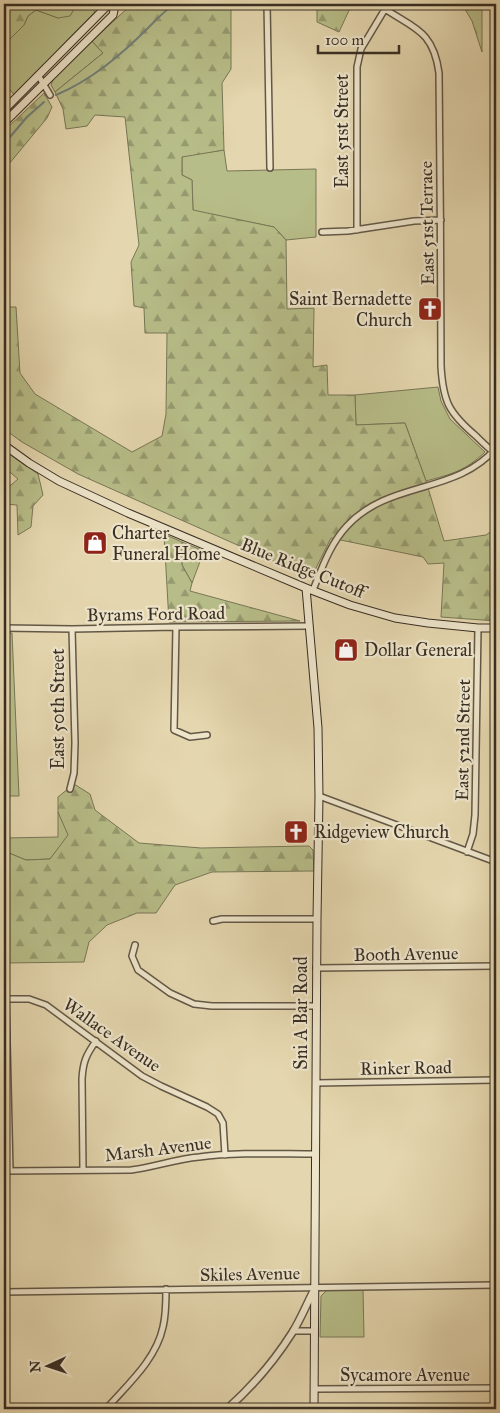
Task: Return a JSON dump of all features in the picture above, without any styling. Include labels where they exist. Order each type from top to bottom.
[{"type":"main road","points":[[4,110],[106,7],[117,5]]},
{"type":"main road","points":[[4,123],[112,15],[117,5]]},
{"type":"main road","name":"Blue Ridge Cutoff","points":[[4,445],[59,481],[137,516],[350,605],[395,618],[478,628],[496,628]]},
{"type":"main road","name":"Sni A Bar Road","points":[[309,589],[309,626],[318,728],[319,796],[316,968],[315,1287]]},
{"type":"main road","points":[[314,1409],[315,1287]]},
{"type":"street","points":[[267,4],[270,168]]},
{"type":"street","name":"East 51st Terrace","points":[[378,4],[414,25],[423,33],[432,44],[437,58],[439,73],[442,386],[447,403],[455,416],[495,451]]},
{"type":"street","name":"East 51st Street","points":[[357,230],[357,67],[361,49],[385,8]]},
{"type":"street","points":[[38,76],[50,95]]},
{"type":"street","points":[[322,232],[357,230],[405,222],[441,220]]},
{"type":"street","name":"Sni A Bar Road","points":[[309,589],[334,542],[362,512],[394,496],[458,477],[476,467],[495,451]]},
{"type":"street","points":[[176,626],[174,730],[190,737],[207,735]]},
{"type":"street","name":"Byrams Ford Road","points":[[4,628],[309,626]]},
{"type":"street","name":"East 52nd Street","points":[[467,852],[473,834],[476,815],[478,628]]},
{"type":"street","name":"East 50th Street","points":[[70,789],[74,772],[75,743],[72,629]]},
{"type":"street","points":[[319,796],[496,862]]},
{"type":"street","points":[[213,921],[222,919],[317,919]]},
{"type":"street","points":[[135,945],[132,956],[138,970],[170,993],[194,1004],[212,1006],[316,1006]]},
{"type":"street","name":"Booth Avenue","points":[[316,968],[496,966]]},
{"type":"street","points":[[5,999],[7,1171]]},
{"type":"street","name":"Wallace Avenue","points":[[5,999],[28,1000],[46,1005],[142,1076],[218,1114],[223,1123],[225,1155]]},
{"type":"street","points":[[84,1170],[83,1065],[86,1055],[96,1042]]},
{"type":"street","name":"Rinker Road","points":[[316,1083],[496,1080]]},
{"type":"street","name":"Marsh Avenue","points":[[7,1171],[131,1170],[149,1168],[197,1157],[316,1154]]},
{"type":"street","name":"Skiles Avenue","points":[[4,1292],[496,1285]]},
{"type":"street","name":"Sni A Bar Road","points":[[227,1409],[247,1392],[274,1360],[293,1331],[315,1287]]},
{"type":"street","points":[[106,1409],[144,1367],[155,1349],[163,1329],[166,1310],[166,1289]]},
{"type":"street","points":[[293,1331],[315,1331]]},
{"type":"street","name":"Sycamore Avenue","points":[[314,1390],[496,1388]]},
{"type":"green space","points":[[4,4],[77,4],[70,16],[58,18],[36,10],[28,16],[24,25],[4,45]]},
{"type":"green space","points":[[77,4],[88,4],[95,12],[14,95],[4,82],[4,45],[24,25],[28,16],[36,10],[58,18]]},
{"type":"green space","points":[[132,4],[231,4],[231,69],[222,83],[224,150],[182,157],[182,175],[192,180],[193,210],[274,227],[286,240],[287,309],[314,308],[313,367],[327,365],[328,395],[355,395],[356,425],[405,423],[426,481],[444,541],[486,535],[496,528],[496,621],[441,617],[444,563],[428,564],[423,557],[331,538],[313,574],[307,576],[78,474],[22,442],[4,429],[4,307],[16,307],[20,373],[35,394],[132,452],[162,436],[166,414],[167,333],[145,333],[144,308],[134,306],[131,262],[139,245],[125,117],[95,115],[87,126],[66,129],[63,109],[55,92],[103,53],[92,41]]},
{"type":"green space","points":[[317,4],[352,4],[339,32],[317,22]]},
{"type":"green space","points":[[462,4],[482,4],[482,52],[472,21]]},
{"type":"green space","points":[[92,41],[103,53],[55,92],[51,85],[54,77]]},
{"type":"green space","points":[[44,93],[52,107],[47,118],[4,170],[4,131]]},
{"type":"green space","points":[[224,150],[227,171],[316,169],[316,237],[286,240],[274,227],[193,211],[192,180],[182,175],[182,156]]},
{"type":"green space","points":[[438,387],[441,401],[450,419],[485,452],[471,464],[458,471],[426,481],[405,423],[356,425],[355,395]]},
{"type":"green space","points":[[4,450],[38,474],[43,495],[33,506],[31,527],[18,535],[17,505],[4,504],[4,491],[18,479],[4,467]]},
{"type":"green space","points":[[164,534],[182,542],[182,565],[192,583],[190,591],[300,621],[169,622]]},
{"type":"green space","points":[[182,542],[204,551],[192,583],[182,565]]},
{"type":"green space","points":[[4,633],[12,633],[19,796],[4,796]]},
{"type":"green space","points":[[74,784],[90,794],[95,810],[139,843],[201,848],[309,846],[313,850],[314,871],[212,872],[175,885],[156,913],[137,913],[107,925],[89,942],[84,962],[4,963],[4,851],[26,860],[50,859],[68,835],[58,812],[58,797]]},
{"type":"green space","points":[[58,812],[69,835],[50,859],[26,860],[4,851],[4,838],[58,837]]},
{"type":"green space","points":[[363,1289],[364,1337],[320,1337],[321,1296],[327,1290]]},
{"type":"waterway","points":[[56,95],[82,82],[106,66],[175,4]]},
{"type":"waterway","points":[[4,144],[27,117],[44,102]]},
{"type":"place","name":"Saint Bernadette Church","points":[[430,309]]},
{"type":"place","name":"Charter Funeral Home","points":[[95,543]]},
{"type":"place","name":"Dollar General","points":[[346,650]]},
{"type":"place","name":"Ridgeview Church","points":[[296,832]]}]
